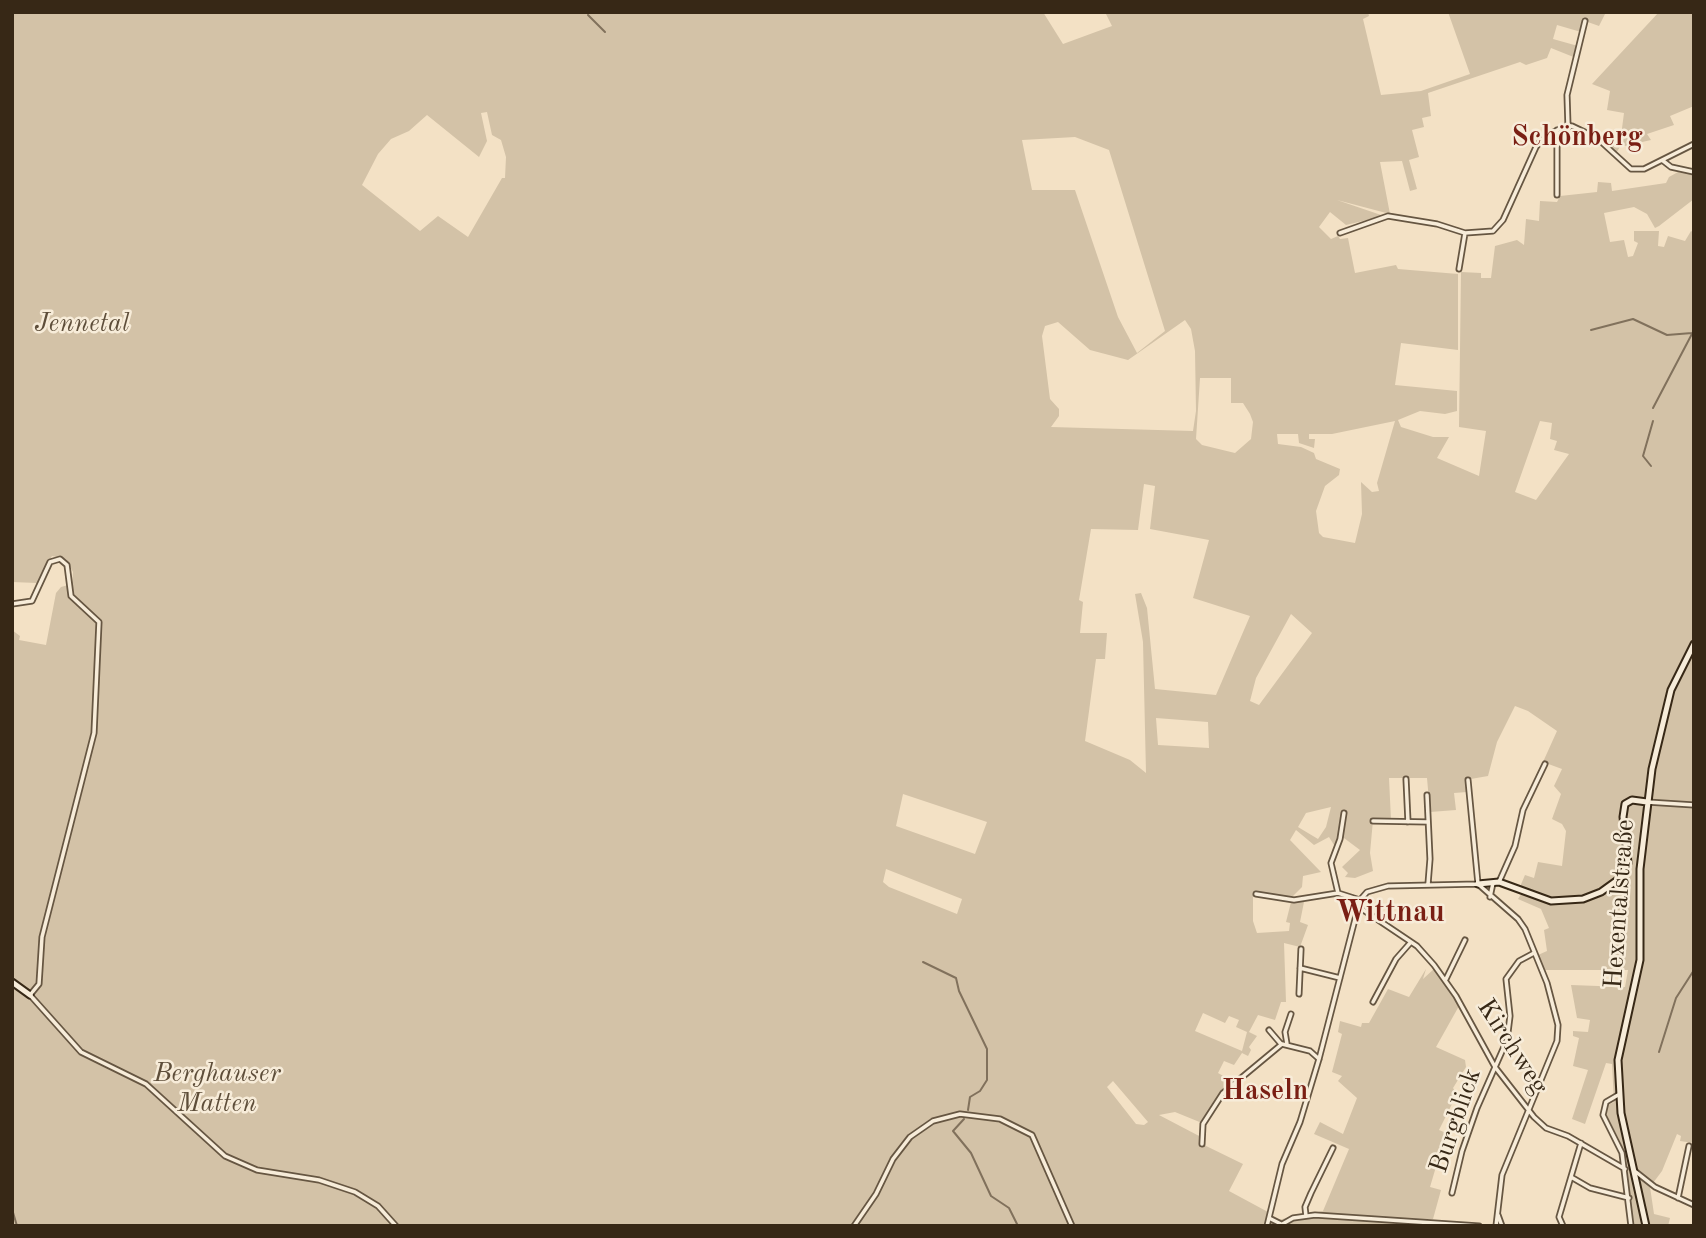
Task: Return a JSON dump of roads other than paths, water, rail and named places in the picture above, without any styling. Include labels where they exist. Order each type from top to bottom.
[{"type":"main road","name":"Hexentalstraße","points":[[1646,1226],[1618,1095],[1618,1060],[1640,960],[1640,869],[1647,802],[1665,709],[1678,673],[1694,644]]},
{"type":"main road","points":[[1478,884],[1496,882],[1551,901],[1583,899],[1608,888],[1619,879],[1628,863],[1623,817],[1625,804],[1632,800],[1647,802]]},
{"type":"main road","points":[[12,982],[30,995]]},
{"type":"street","points":[[1568,126],[1567,95],[1585,21]]},
{"type":"street","points":[[1340,233],[1388,216],[1437,224],[1465,233],[1486,233],[1498,227],[1536,147],[1544,137],[1568,126],[1597,138],[1631,169],[1644,169],[1694,144]]},
{"type":"street","points":[[1557,130],[1557,195]]},
{"type":"street","points":[[1662,160],[1671,167],[1694,172]]},
{"type":"street","points":[[1459,269],[1465,233]]},
{"type":"street","points":[[12,604],[32,601],[50,562],[60,559],[68,565],[72,596],[99,622],[94,733],[40,944],[39,985],[30,995],[81,1052],[146,1084],[225,1156],[257,1170],[319,1181],[355,1192],[378,1206],[396,1226]]},
{"type":"street","points":[[1490,897],[1516,846],[1523,810],[1545,764]]},
{"type":"street","points":[[1406,779],[1408,822]]},
{"type":"street","points":[[1468,780],[1478,884],[1518,919],[1547,983],[1558,1025],[1557,1041],[1502,1175],[1496,1226]]},
{"type":"street","points":[[1427,794],[1430,859],[1428,884]]},
{"type":"street","points":[[1647,802],[1694,804]]},
{"type":"street","points":[[1338,893],[1331,863],[1340,839],[1344,813]]},
{"type":"street","points":[[1373,821],[1428,822]]},
{"type":"street","points":[[1267,1226],[1282,1164],[1300,1122],[1320,1059],[1360,900],[1367,892],[1377,888],[1478,884]]},
{"type":"street","points":[[1256,894],[1294,900],[1338,893],[1360,900]]},
{"type":"street","name":"Kirchweg","points":[[1359,907],[1410,942],[1446,979],[1495,1067],[1546,1128],[1581,1143],[1625,1169]]},
{"type":"street","name":"Kirchweg","points":[[1446,979],[1465,940]]},
{"type":"street","points":[[1373,1002],[1396,958],[1410,942]]},
{"type":"street","points":[[1299,994],[1301,948]]},
{"type":"street","name":"Burgblick","points":[[1452,1193],[1462,1151],[1509,1024],[1506,979],[1519,961],[1534,953]]},
{"type":"street","points":[[1300,968],[1340,978]]},
{"type":"street","points":[[1202,1144],[1203,1124],[1223,1093],[1284,1044],[1291,1014]]},
{"type":"street","points":[[1269,1030],[1284,1044],[1310,1051],[1320,1059]]},
{"type":"street","points":[[1618,1095],[1606,1102],[1603,1115],[1619,1143],[1625,1169],[1631,1226]]},
{"type":"street","points":[[854,1226],[876,1194],[902,1145],[928,1124],[944,1117],[987,1116],[1032,1135],[1072,1226]]},
{"type":"street","points":[[1563,1226],[1558,1220],[1581,1143]]},
{"type":"street","points":[[1678,1198],[1689,1146]]},
{"type":"street","points":[[1306,1216],[1311,1192],[1333,1148]]},
{"type":"street","points":[[1634,1171],[1655,1187],[1694,1205]]},
{"type":"street","points":[[1570,1177],[1590,1188],[1629,1198]]},
{"type":"street","points":[[1498,1214],[1502,1226]]},
{"type":"street","points":[[1269,1218],[1280,1225],[1306,1216],[1479,1226]]},
{"type":"waterway","points":[[588,15],[605,32]]},
{"type":"waterway","points":[[1591,330],[1633,319],[1667,335],[1692,333]]},
{"type":"waterway","points":[[1653,408],[1694,330]]},
{"type":"waterway","points":[[1651,466],[1643,456],[1653,421]]},
{"type":"waterway","points":[[923,962],[956,978],[959,991],[987,1049],[987,1080],[980,1091],[970,1097],[968,1110]]},
{"type":"waterway","points":[[1659,1052],[1676,998],[1694,970]]},
{"type":"waterway","points":[[964,1119],[953,1131],[971,1153],[991,1196],[1009,1208],[1018,1226]]},
{"type":"waterway","points":[[12,1209],[17,1226]]},
{"type":"district","name":"Schönberg","points":[[1577,138]]},
{"type":"district","name":"Wittnau","points":[[1390,913]]},
{"type":"district","name":"Haseln","points":[[1265,1092]]},
{"type":"park label","name":"Jennetal","points":[[82,324]]},
{"type":"park label","name":"Berghauser Matten","points":[[217,1089]]}]
